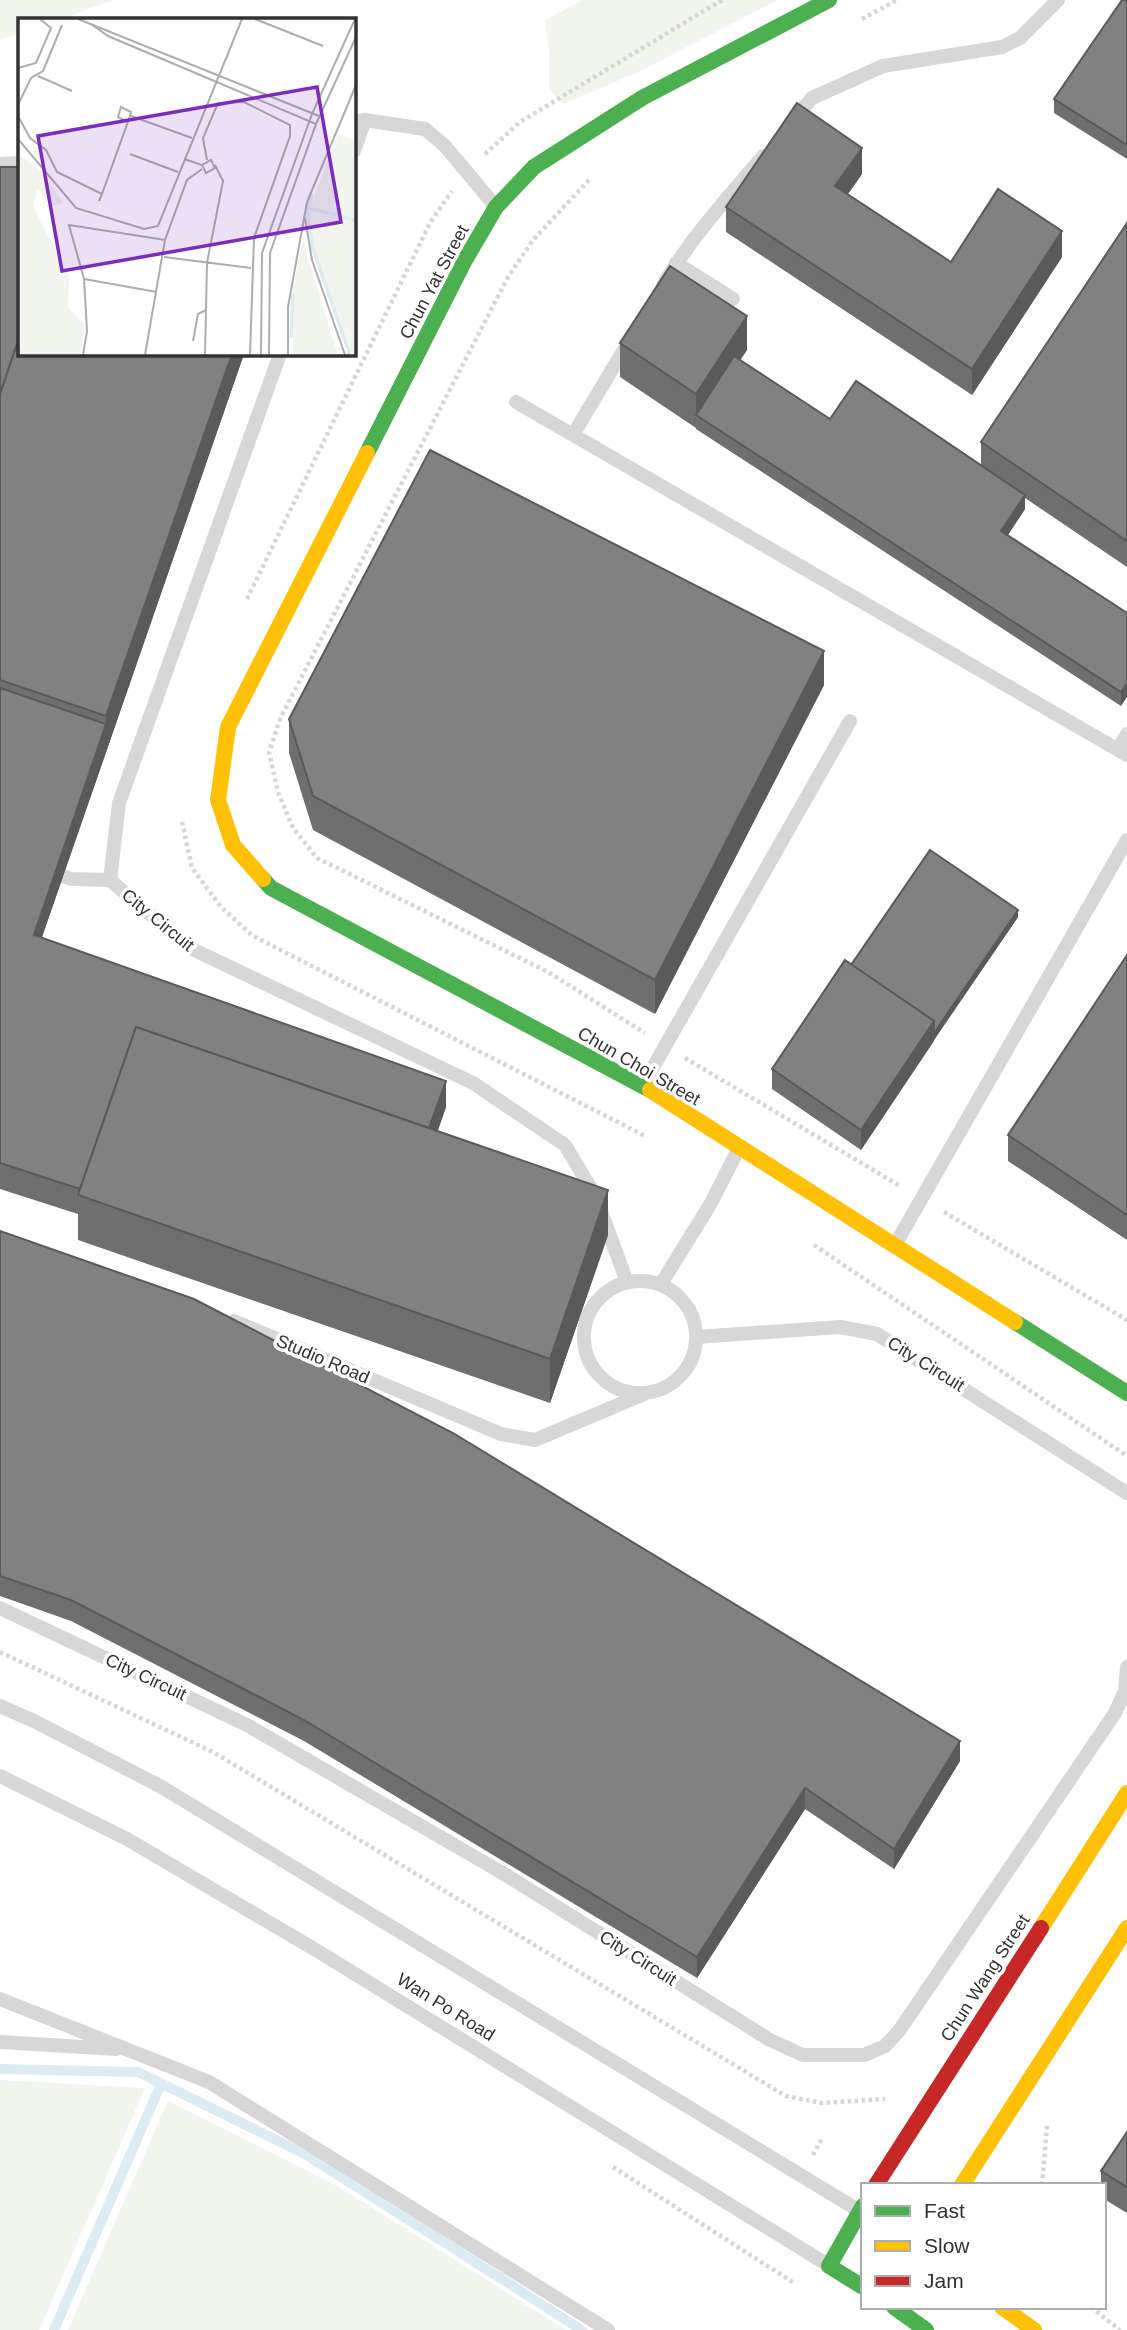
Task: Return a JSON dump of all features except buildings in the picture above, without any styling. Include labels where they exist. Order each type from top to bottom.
[{"type":"street","name":"Chun Yat Street","points":[[228,727],[465,260],[496,207],[534,167],[642,99],[829,0]]},
{"type":"street","name":"Chun Choi Street","points":[[228,727],[218,800],[233,845],[271,888],[643,1086],[738,1149],[1127,1393]]},
{"type":"street","name":"Chun Wang Street","points":[[877,2183],[1127,1793]]},
{"type":"street","points":[[963,2183],[1127,1928]]},
{"type":"street","points":[[829,2266],[861,2212]]},
{"type":"street","name":"Wan Po Road","points":[[829,2266],[861,2286]]},
{"type":"street","points":[[897,2309],[926,2330]]},
{"type":"street","points":[[1005,2309],[1034,2330]]},
{"type":"lane","points":[[656,297],[676,263],[712,215],[812,98],[883,66],[1003,47],[1020,38],[1058,0]]},
{"type":"lane","points":[[355,145],[359,121],[425,130],[445,146],[496,207]]},
{"type":"lane","points":[[0,164],[18,163]]},
{"type":"lane","points":[[676,263],[733,299]]},
{"type":"lane","points":[[574,433],[635,331]]},
{"type":"lane","name":"City Circuit","points":[[281,355],[120,803],[110,880],[188,947],[473,1083],[565,1145],[595,1195],[627,1282]]},
{"type":"lane","points":[[516,402],[574,433],[1122,752],[1127,734]]},
{"type":"lane","points":[[643,1086],[850,722]]},
{"type":"lane","points":[[894,1246],[1127,840]]},
{"type":"lane","points":[[36,866],[71,879],[110,880]]},
{"type":"lane","points":[[661,1284],[711,1203],[738,1149]]},
{"type":"lane","points":[[644,1280],[661,1284],[676,1293],[687,1305],[694,1320],[696,1337],[690,1364],[681,1376],[658,1391],[645,1394],[617,1389],[606,1382],[589,1360],[584,1347],[587,1319],[593,1306],[613,1287],[627,1282],[644,1280]]},
{"type":"lane","name":"Studio Road","points":[[219,1315],[501,1434],[535,1440],[645,1394]]},
{"type":"lane","name":"City Circuit","points":[[696,1337],[840,1327],[877,1335],[1127,1493]]},
{"type":"lane","name":"City Circuit","points":[[0,1608],[247,1725],[506,1875],[770,2040],[803,2054],[822,2056],[864,2055],[885,2046],[899,2031],[1115,1713],[1125,1691],[1127,1667]]},
{"type":"lane","points":[[0,1706],[160,1786],[861,2209]]},
{"type":"lane","name":"Wan Po Road","points":[[0,1776],[127,1839],[304,1943],[829,2266]]},
{"type":"lane","points":[[0,1999],[209,2082],[608,2330]]},
{"type":"lane","points":[[0,2042],[128,2049]]},
{"type":"path","points":[[241,611],[430,223],[466,171],[520,122],[722,0]]},
{"type":"path","points":[[860,20],[897,0]]},
{"type":"path","points":[[590,179],[533,240],[508,277],[281,718],[269,752],[278,792],[293,828],[317,858],[548,972],[665,1046],[1127,1320]]},
{"type":"path","points":[[181,817],[191,869],[222,907],[253,936],[656,1143]]},
{"type":"path","points":[[814,1245],[1127,1456]]},
{"type":"path","points":[[0,1652],[213,1752],[786,2096],[822,2103],[885,2099]]},
{"type":"path","points":[[1042,2165],[1042,2183]]},
{"type":"path","points":[[1094,2309],[1120,2330]]},
{"type":"shaded area","points":[[0,0],[113,0],[64,18],[18,18],[18,34],[0,39]]},
{"type":"shaded area","points":[[583,0],[778,0],[636,73],[563,104],[549,89],[549,51],[545,20]]},
{"type":"shaded area","points":[[0,2080],[145,2088],[39,2330],[0,2330]]},
{"type":"shaded area","points":[[168,2101],[339,2187],[566,2330],[68,2330]]},
{"type":"waterway","points":[[0,2069],[138,2072],[305,2154],[582,2330]]},
{"type":"waterway","points":[[54,2330],[161,2084]]},
{"type":"traffic: fast","points":[[367,453],[465,260],[496,207],[534,167],[642,98],[829,0]]},
{"type":"traffic: fast","points":[[263,879],[271,888],[650,1090]]},
{"type":"traffic: fast","points":[[1015,1322],[1127,1393]]},
{"type":"traffic: fast","points":[[861,2210],[829,2266],[861,2286]]},
{"type":"traffic: fast","points":[[897,2309],[926,2330]]},
{"type":"traffic: slow","points":[[263,879],[233,845],[218,800],[228,727],[367,453]]},
{"type":"traffic: slow","points":[[650,1090],[1015,1322]]},
{"type":"traffic: slow","points":[[1041,1928],[1127,1793]]},
{"type":"traffic: slow","points":[[963,2183],[1127,1928]]},
{"type":"traffic: slow","points":[[1005,2309],[1034,2330]]},
{"type":"traffic: jam","points":[[877,2183],[1041,1928]]}]
